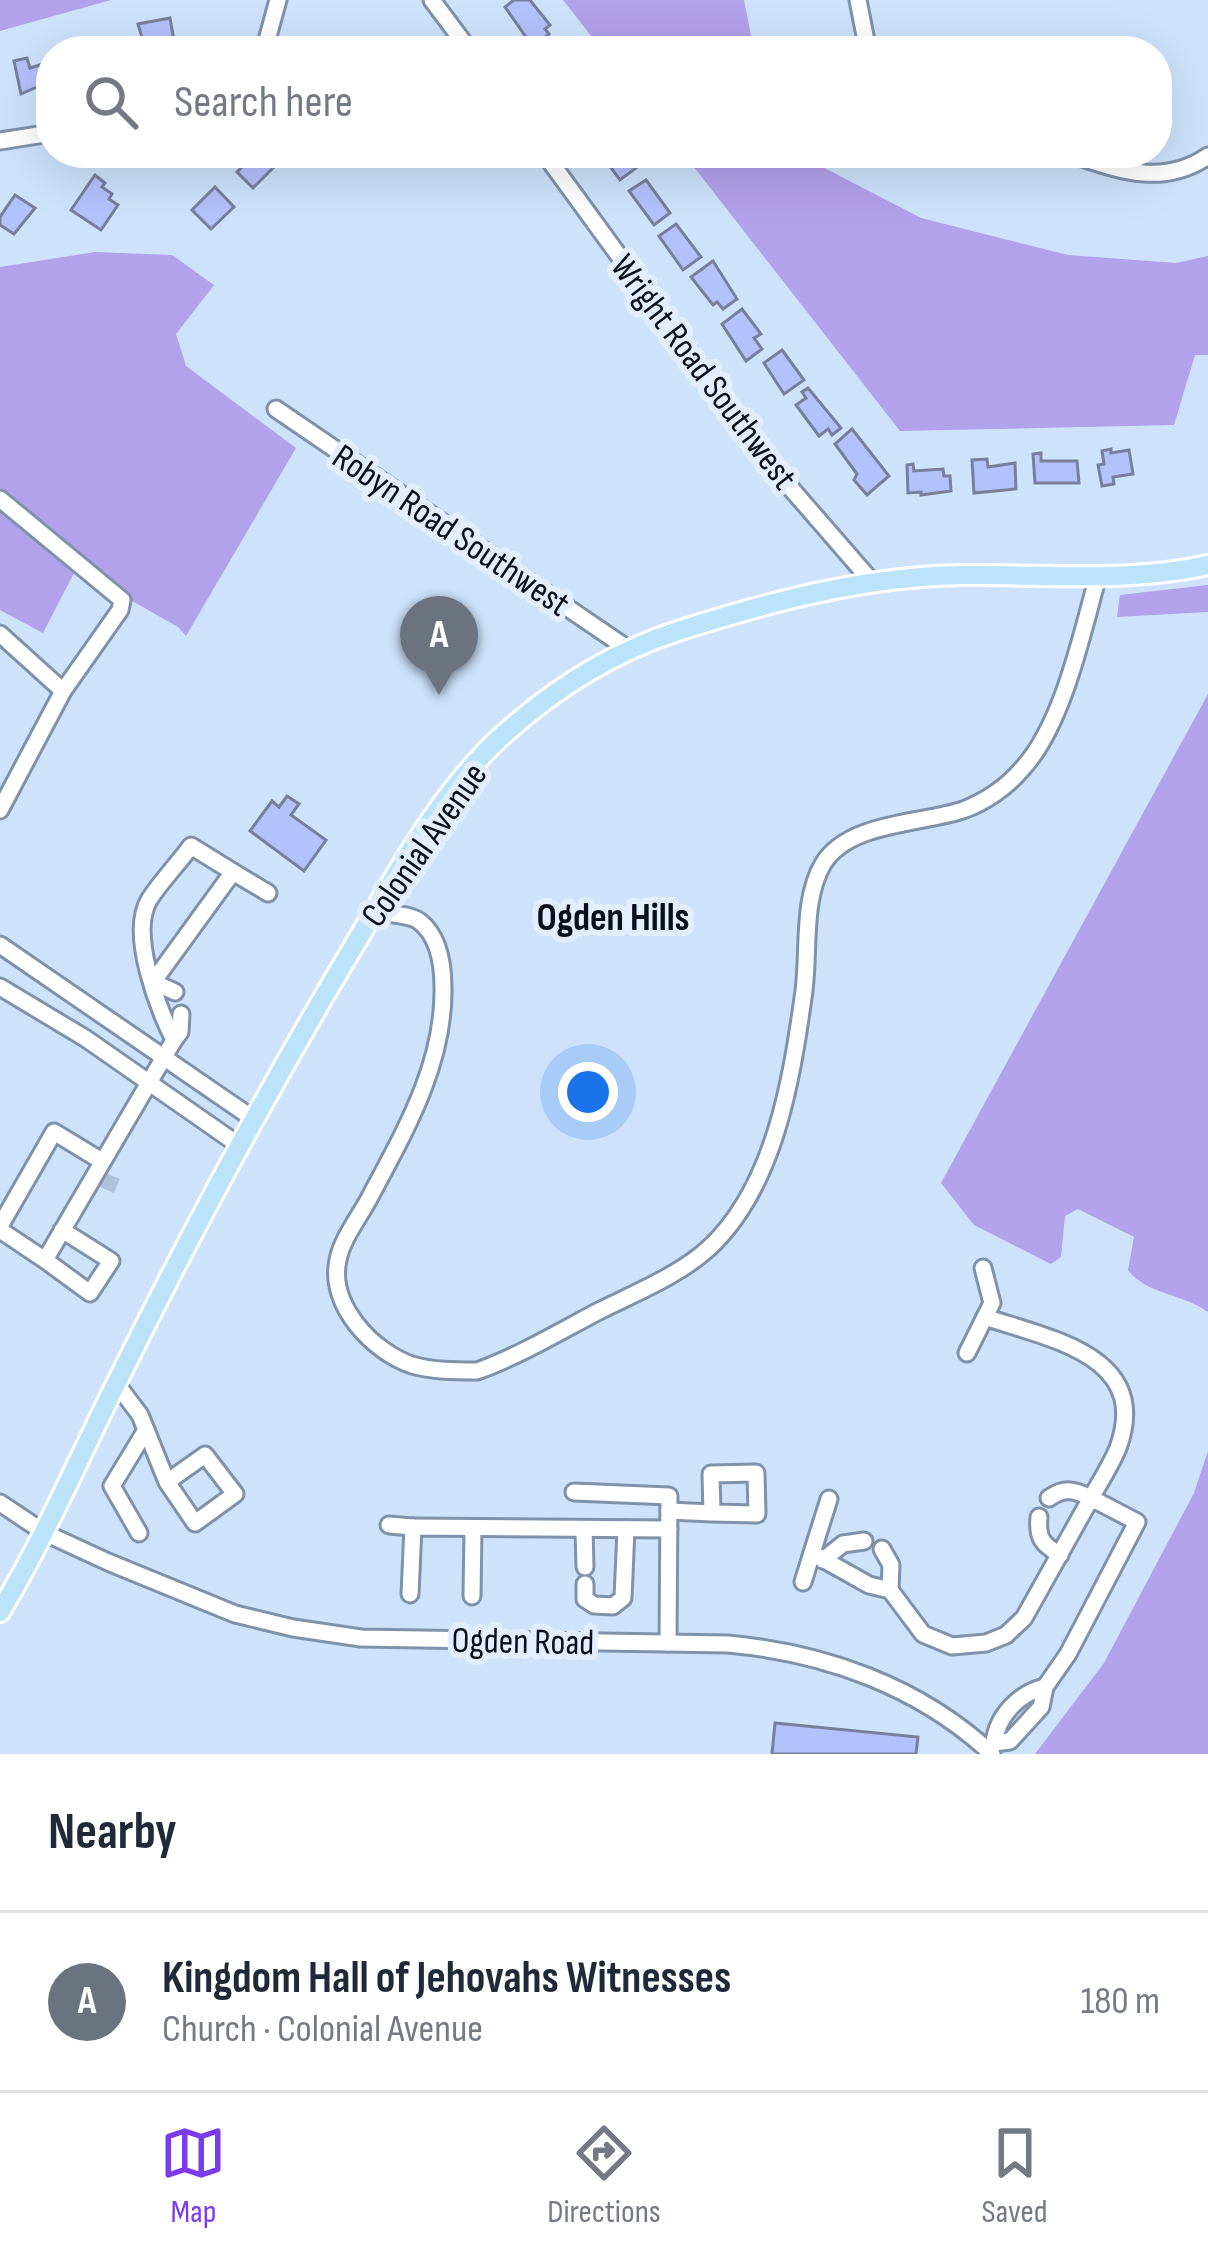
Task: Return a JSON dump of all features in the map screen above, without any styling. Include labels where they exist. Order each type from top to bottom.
[{"type":"main road","name":"Colonial Avenue","points":[[0,1612],[292,1049],[445,800],[500,737],[538,706],[628,649],[732,615],[873,583],[964,575],[1098,576],[1208,566]]},
{"type":"street","points":[[268,36],[278,0]]},
{"type":"street","points":[[432,0],[459,36]]},
{"type":"street","points":[[858,0],[865,36]]},
{"type":"street","points":[[0,141],[36,135]]},
{"type":"street","points":[[1115,168],[1151,175],[1184,170],[1208,156]]},
{"type":"street","name":"Wright Road Southwest","points":[[555,168],[775,470],[873,583]]},
{"type":"street","name":"Robyn Road Southwest","points":[[276,409],[628,649]]},
{"type":"street","points":[[0,499],[122,600],[120,610],[5,786],[0,810]]},
{"type":"street","points":[[374,911],[417,919],[430,935],[443,970],[443,1012],[431,1074],[338,1258],[340,1295],[356,1324],[384,1351],[411,1364],[443,1371],[476,1371],[676,1271],[708,1249],[728,1227],[754,1188],[773,1136],[797,1033],[813,892],[822,866],[836,848],[870,832],[965,809],[993,796],[1022,770],[1054,714],[1098,576]]},
{"type":"street","points":[[0,634],[63,691]]},
{"type":"street","points":[[174,1040],[162,1016],[143,941],[147,903],[191,846],[268,893]]},
{"type":"street","points":[[153,982],[233,872]]},
{"type":"street","points":[[0,945],[255,1120]]},
{"type":"street","points":[[153,982],[175,992]]},
{"type":"street","points":[[0,987],[85,1038],[240,1146]]},
{"type":"street","points":[[45,1260],[104,1155],[166,1059],[180,1032],[181,1014]]},
{"type":"street","points":[[62,1229],[110,1261],[90,1294],[0,1228],[54,1132],[104,1155],[115,1171]]},
{"type":"street","points":[[84,1190],[107,1190]]},
{"type":"street","points":[[968,1353],[992,1304],[983,1268]]},
{"type":"street","points":[[882,1550],[891,1565],[890,1590],[923,1634],[952,1646],[986,1643],[1006,1635],[1024,1618],[1118,1448],[1125,1418],[1120,1385],[1100,1361],[985,1317]]},
{"type":"street","points":[[116,1383],[140,1415],[167,1482],[195,1522],[235,1495],[206,1455],[167,1482]]},
{"type":"street","points":[[139,1533],[112,1486],[146,1430]]},
{"type":"street","points":[[991,1749],[1010,1741],[1041,1707],[1045,1687],[1068,1654],[1137,1522],[1076,1490],[1059,1491],[1049,1498]]},
{"type":"street","points":[[574,1492],[669,1496],[668,1643]]},
{"type":"street","points":[[803,1582],[818,1557],[829,1499]]},
{"type":"street","name":"Ogden Road","points":[[0,1503],[45,1533],[235,1614],[361,1638],[788,1649],[884,1682],[991,1749]]},
{"type":"street","points":[[669,1511],[712,1513]]},
{"type":"street","points":[[1039,1517],[1037,1532],[1043,1545],[1060,1555]]},
{"type":"street","points":[[388,1525],[669,1529]]},
{"type":"street","points":[[410,1594],[412,1527]]},
{"type":"street","points":[[472,1529],[472,1596]]},
{"type":"street","points":[[584,1529],[585,1599],[594,1605],[613,1606],[623,1598],[626,1529]]},
{"type":"street","points":[[818,1557],[843,1544],[864,1541]]},
{"type":"street","points":[[818,1557],[869,1585],[890,1590]]},
{"type":"shaded area","points":[[0,0],[111,0],[0,31]]},
{"type":"shaded area","points":[[563,0],[744,0],[751,36],[591,36]]},
{"type":"shaded area","points":[[695,168],[825,168],[921,218],[1068,255],[1176,263],[1208,256],[1208,355],[1195,355],[1174,425],[900,431]]},
{"type":"shaded area","points":[[95,252],[172,255],[214,285],[176,334],[186,366],[296,448],[186,636],[76,569],[43,633],[0,610],[0,267]]},
{"type":"shaded area","points":[[1208,585],[1208,612],[1117,617],[1120,595]]},
{"type":"shaded area","points":[[1208,694],[1208,1312],[1136,1278],[1128,1270],[1134,1237],[1078,1209],[1065,1216],[1061,1257],[1051,1264],[974,1225],[941,1183]]},
{"type":"shaded area","points":[[1208,1451],[1208,1754],[1035,1754],[1104,1663],[1194,1493]]},
{"type":"building","points":[[514,0],[530,0],[550,25],[545,29],[549,34],[525,36],[505,7]]},
{"type":"building","points":[[170,18],[173,36],[142,36],[138,24]]},
{"type":"building","points":[[27,58],[30,68],[36,66],[36,87],[21,94],[14,61]]},
{"type":"building","points":[[241,168],[273,168],[253,188],[237,172]]},
{"type":"building","points":[[611,168],[636,168],[620,180]]},
{"type":"building","points":[[95,175],[118,205],[101,230],[71,210]]},
{"type":"building","points":[[646,180],[670,213],[654,225],[629,191]]},
{"type":"building","points":[[215,187],[234,207],[211,229],[192,210]]},
{"type":"building","points":[[15,195],[35,208],[14,234],[0,225],[0,217]]},
{"type":"building","points":[[676,224],[701,257],[683,270],[659,236]]},
{"type":"building","points":[[713,261],[737,299],[723,309],[717,302],[713,305],[691,277]]},
{"type":"building","points":[[742,309],[761,334],[754,338],[762,349],[746,361],[722,324]]},
{"type":"building","points":[[782,350],[804,380],[784,394],[764,363]]},
{"type":"building","points":[[808,388],[841,428],[832,435],[828,429],[819,436],[796,405],[806,398],[802,392]]},
{"type":"building","points":[[852,429],[889,476],[867,495],[835,444]]},
{"type":"building","points":[[1111,449],[1111,453],[1129,450],[1133,474],[1113,477],[1114,484],[1102,486],[1098,465],[1104,464],[1102,451]]},
{"type":"building","points":[[1041,453],[1041,461],[1077,461],[1079,483],[1035,483],[1033,454]]},
{"type":"building","points":[[987,459],[988,467],[1015,463],[1016,489],[974,493],[972,460]]},
{"type":"building","points":[[913,464],[914,471],[943,469],[944,476],[950,476],[951,491],[908,493],[907,465]]},
{"type":"building","points":[[287,796],[299,804],[291,815],[326,840],[304,871],[250,831],[272,801],[279,807]]},
{"type":"building","points":[[775,1723],[918,1737],[916,1754],[772,1754]]},
{"type":"tunnel","points":[[107,1190],[115,1171]]},
{"type":"place","name":"Kingdom Hall of Jehovahs Witnesses","points":[[439,695]]},
{"type":"district","name":"Ogden Hills","points":[[613,916]]}]
